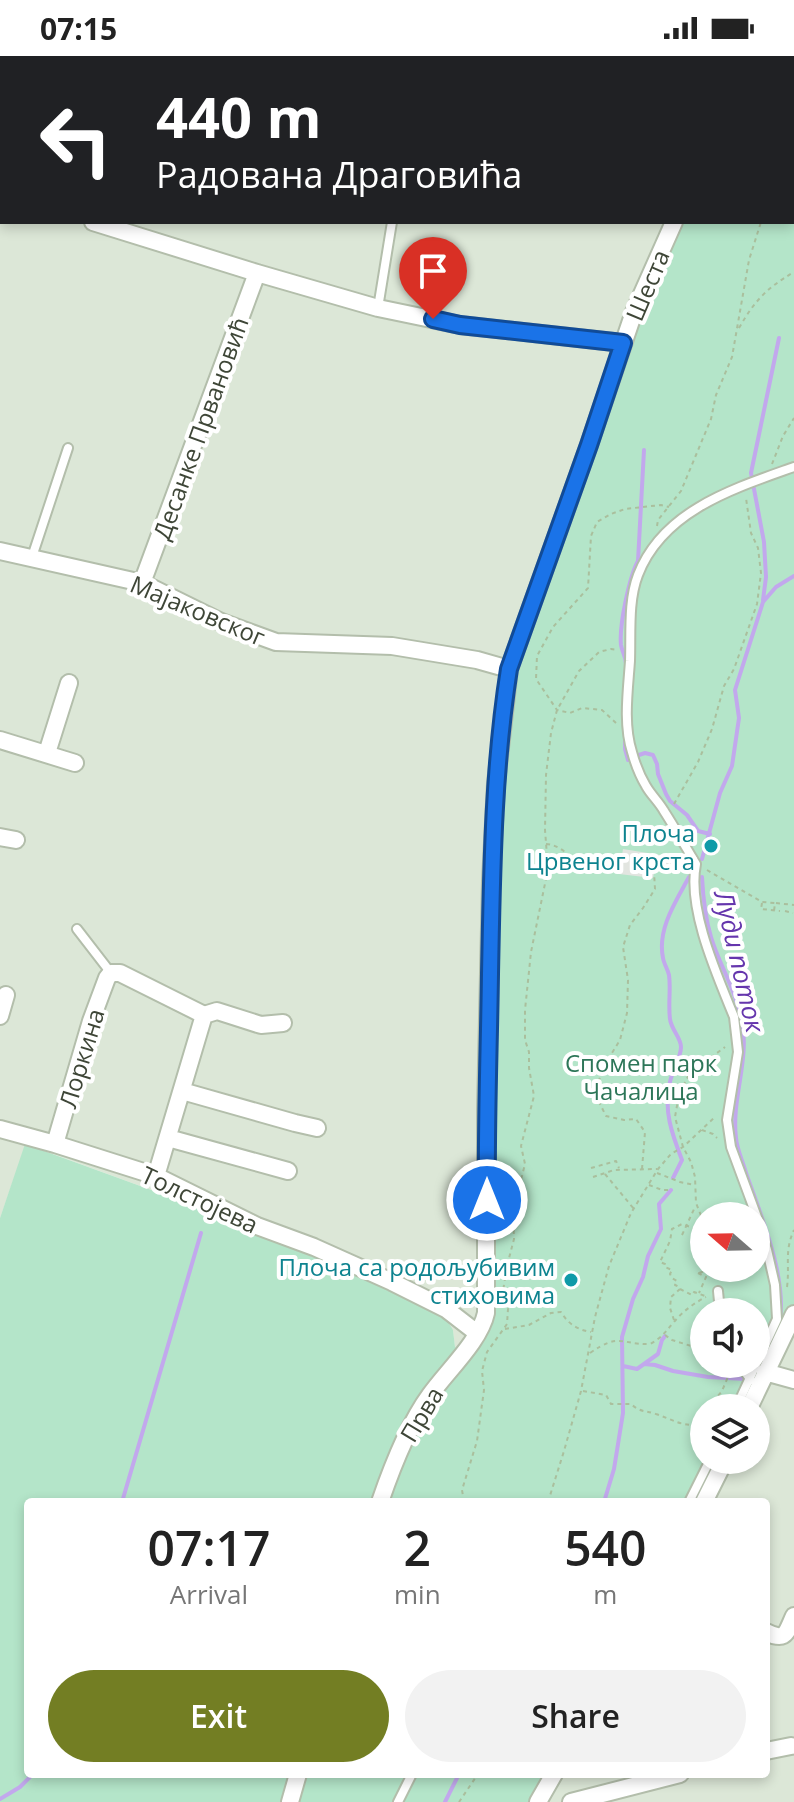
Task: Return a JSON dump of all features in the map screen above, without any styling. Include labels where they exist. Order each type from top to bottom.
[{"type":"street","points":[[99,224],[378,308],[460,325],[623,343]]},
{"type":"street","name":"Шеста","points":[[477,1333],[485,1321],[488,1306],[486,1110],[491,881],[496,783],[509,669],[634,312],[673,224]]},
{"type":"street","name":"Десанке Првановић","points":[[142,583],[257,273]]},
{"type":"street","name":"Мајаковског","points":[[0,551],[142,583],[221,622],[276,642],[392,646],[477,660],[509,669]]},
{"type":"street","points":[[47,753],[69,683]]},
{"type":"street","points":[[0,740],[75,763]]},
{"type":"street","points":[[111,973],[120,973],[204,1015],[217,1011],[261,1025],[283,1023]]},
{"type":"street","name":"Лоркина","points":[[55,1144],[91,1021],[111,973]]},
{"type":"street","points":[[0,1016],[6,995]]},
{"type":"street","points":[[156,1176],[204,1015]]},
{"type":"street","points":[[182,1091],[317,1128]]},
{"type":"street","name":"Толстојева","points":[[0,1129],[156,1176],[257,1226],[314,1247],[392,1282],[446,1309],[477,1333]]},
{"type":"street","points":[[168,1138],[288,1171]]},
{"type":"street","points":[[770,1355],[794,1314]]},
{"type":"street","name":"Прва","points":[[381,1498],[396,1456],[428,1396],[477,1333]]},
{"type":"street","points":[[770,1377],[794,1380]]},
{"type":"street","points":[[706,1498],[718,1474]]},
{"type":"street","points":[[770,1633],[782,1637],[794,1616]]},
{"type":"street","points":[[770,1750],[791,1746]]},
{"type":"street","points":[[290,1802],[297,1778]]},
{"type":"street","points":[[538,1802],[552,1778]]},
{"type":"street","points":[[571,1802],[664,1778]]},
{"type":"lane","points":[[378,308],[392,224]]},
{"type":"lane","points":[[32,557],[68,448]]},
{"type":"lane","points":[[770,1340],[777,1319],[776,1292],[758,1220],[731,1147],[727,1120],[738,1052],[734,1017],[701,930],[693,864],[663,808],[646,786],[632,752],[628,707],[633,602],[638,576],[653,547],[706,502],[794,467]]},
{"type":"lane","points":[[77,929],[111,973]]},
{"type":"lane","points":[[718,1291],[719,1298]]},
{"type":"lane","points":[[691,1498],[703,1474]]},
{"type":"lane","points":[[398,1802],[410,1778]]},
{"type":"path","points":[[653,547],[658,520],[681,491],[711,419],[716,395],[732,357],[749,260],[760,224]]},
{"type":"path","points":[[738,329],[753,303],[794,272]]},
{"type":"path","points":[[774,460],[794,418]]},
{"type":"path","points":[[674,804],[698,762],[712,729],[724,686],[734,669],[757,604],[761,573],[758,548],[751,533],[749,483]]},
{"type":"path","points":[[624,726],[617,724],[602,710],[582,708],[570,713],[557,710],[536,679],[537,656],[553,627],[588,588],[591,536],[597,522],[611,514],[642,506],[669,507]]},
{"type":"path","points":[[463,1498],[462,1490],[477,1441],[484,1390],[482,1371],[487,1352],[507,1324],[508,1309],[503,1291],[514,1239],[513,1212],[525,1164],[521,1146],[534,1096],[525,1040],[525,1010],[531,952],[548,869],[546,775],[551,733],[557,710],[579,671],[599,652],[611,649],[622,651]]},
{"type":"path","points":[[546,844],[553,844],[577,863],[593,861],[609,866],[621,863]]},
{"type":"path","points":[[693,864],[762,902],[794,906],[794,913],[785,911]]},
{"type":"path","points":[[642,1169],[645,1132],[636,1119],[606,1116],[597,1098],[599,1080],[620,1040],[627,1013],[628,980],[623,947],[630,925],[655,889],[654,872]]},
{"type":"path","points":[[756,899],[759,892]]},
{"type":"path","points":[[762,902],[761,909],[780,911]]},
{"type":"path","points":[[774,911],[775,903]]},
{"type":"path","points":[[696,1202],[691,1162],[680,1148],[675,1117],[678,1100],[690,1073],[722,1051],[737,1032]]},
{"type":"path","points":[[549,1498],[581,1391],[609,1266],[634,1209],[657,1171],[730,1101]]},
{"type":"path","points":[[701,1130],[713,1134],[731,1147]]},
{"type":"path","points":[[591,1168],[616,1161],[619,1169]]},
{"type":"path","points":[[593,1177],[619,1169],[642,1169],[657,1171],[695,1185]]},
{"type":"path","points":[[604,1174],[634,1209]]},
{"type":"path","points":[[648,1185],[669,1190]]},
{"type":"path","points":[[682,1235],[690,1219]]},
{"type":"path","points":[[588,1354],[600,1345],[618,1339],[650,1344],[665,1335],[674,1321],[706,1297],[680,1289],[670,1274],[672,1270],[660,1262],[672,1229],[679,1224],[690,1227]]},
{"type":"path","points":[[783,1290],[789,1273],[787,1250],[794,1230]]},
{"type":"path","points":[[698,1294],[704,1282]]},
{"type":"path","points":[[716,1282],[718,1291]]},
{"type":"path","points":[[674,1321],[671,1297],[680,1289]]},
{"type":"path","points":[[503,1330],[529,1325],[551,1313],[561,1312],[566,1321],[581,1331],[592,1333]]},
{"type":"path","points":[[665,1335],[690,1346]]},
{"type":"path","points":[[581,1391],[606,1395],[611,1404],[631,1404],[637,1410],[653,1412],[690,1426]]},
{"type":"path","points":[[459,1802],[475,1778]]},
{"type":"shaded area","points":[[0,224],[674,224],[488,1306],[464,1352],[455,1347],[453,1330],[381,1287],[335,1265],[154,1191],[26,1144],[0,1218]]},
{"type":"shaded area","points":[[623,849],[691,860],[690,870],[656,863],[653,878],[619,874]]},
{"type":"shaded area","points":[[794,1314],[794,1802],[538,1802],[552,1778],[770,1778],[770,1498],[706,1498],[718,1474],[770,1474],[770,1394],[762,1394]]},
{"type":"green space","name":"Спомен парк Чачалица","points":[[673,224],[794,224],[794,1314],[770,1364],[770,1298],[690,1298],[690,1378],[763,1378],[756,1394],[690,1394],[690,1474],[718,1474],[706,1498],[24,1498],[24,1778],[552,1778],[538,1802],[0,1802],[0,1218],[25,1144],[154,1191],[335,1265],[445,1317],[453,1330],[455,1347],[463,1352],[484,1321],[503,703]]},
{"type":"waterway","points":[[763,600],[766,577],[764,542],[751,473],[779,338]]},
{"type":"waterway","points":[[626,664],[621,645],[622,626],[628,590],[638,561],[644,450]]},
{"type":"waterway","points":[[702,859],[720,793],[732,766],[739,718],[735,690],[763,602],[776,587],[794,576]]},
{"type":"waterway","points":[[625,736],[625,749],[630,759]]},
{"type":"waterway","points":[[636,756],[645,753],[653,755],[670,801],[687,815],[698,831],[710,834]]},
{"type":"waterway","points":[[673,1178],[682,1160],[670,1122],[668,1092],[681,1047],[670,1019],[669,975],[662,947],[665,926],[689,877]]},
{"type":"waterway","name":"Луди поток","points":[[702,877],[711,937],[741,1017],[744,1048],[736,1108],[736,1138],[778,1274],[781,1314],[777,1332]]},
{"type":"waterway","points":[[605,1498],[614,1469],[623,1413],[622,1337],[648,1256],[661,1229],[659,1204],[671,1190]]},
{"type":"waterway","points":[[123,1498],[201,1233]]},
{"type":"waterway","points":[[644,1364],[658,1354],[665,1336]]},
{"type":"waterway","name":"Луди поток","points":[[623,1366],[637,1369],[644,1364],[655,1365],[708,1377],[746,1379]]},
{"type":"waterway","points":[[0,1799],[29,1778]]},
{"type":"waterway","points":[[445,1802],[457,1778]]},
{"type":"place","name":"Плоча Црвеног крста","points":[[711,846]]},
{"type":"place","name":"Плоча са родољубивим стиховима","points":[[571,1280]]},
{"type":"route","points":[[433,319],[460,325],[623,343],[509,669],[503,703],[491,881],[487,1200]]}]
